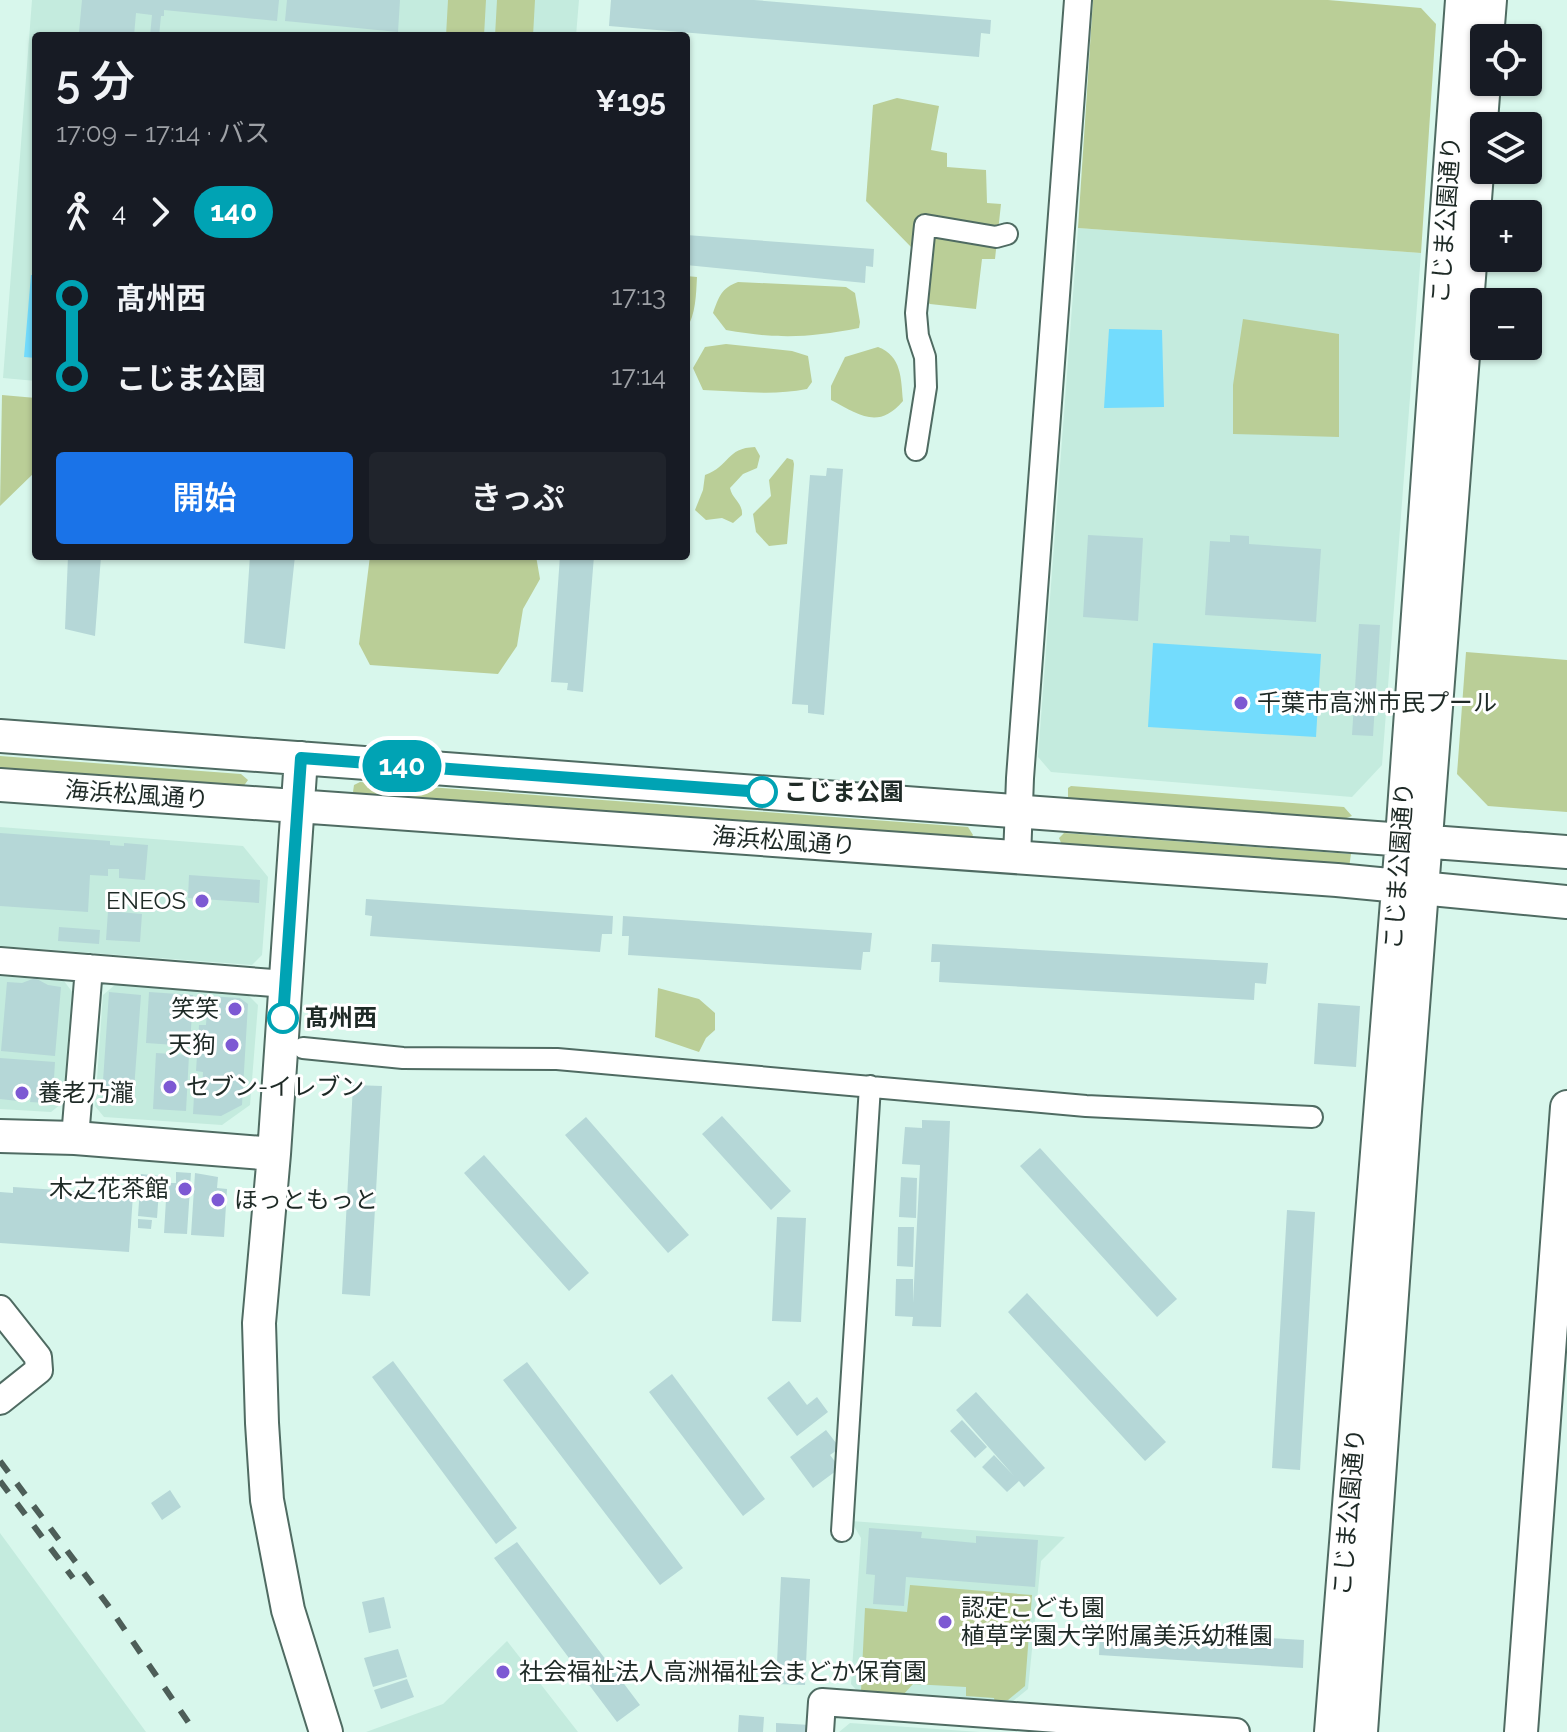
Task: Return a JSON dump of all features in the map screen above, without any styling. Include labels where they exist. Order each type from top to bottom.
[{"type":"street","points":[[1017,858],[1078,0]]},
{"type":"street","name":"こじま公園通り","points":[[1414,839],[1462,0]]},
{"type":"street","points":[[1488,24],[1490,0]]},
{"type":"street","name":"こじま公園通り","points":[[1331,1732],[1483,96]]},
{"type":"street","points":[[916,450],[926,387],[925,357],[916,313],[925,225],[996,237],[1007,234]]},
{"type":"street","name":"海浜松風通り","points":[[0,736],[1567,852]]},
{"type":"street","points":[[301,758],[274,1154],[259,1323],[267,1500],[288,1610],[326,1732]]},
{"type":"street","name":"海浜松風通り","points":[[0,785],[1410,887],[1567,902]]},
{"type":"street","name":"こじま公園通り","points":[[1361,1732],[1410,887]]},
{"type":"street","points":[[0,961],[286,984]]},
{"type":"street","points":[[75,1138],[89,968]]},
{"type":"street","points":[[303,1048],[403,1058],[557,1059],[1086,1106],[1312,1117]]},
{"type":"street","points":[[842,1531],[870,1086]]},
{"type":"street","points":[[1521,1732],[1567,1107]]},
{"type":"street","points":[[0,1136],[75,1138],[274,1154]]},
{"type":"street","points":[[0,1309],[38,1357],[39,1370],[0,1401]]},
{"type":"street","points":[[820,1732],[822,1702],[1236,1732]]},
{"type":"shaded area","points":[[32,0],[579,0],[576,32],[32,32],[32,381],[3,378]]},
{"type":"shaded area","points":[[1078,228],[1421,253],[1382,765],[1352,797],[1051,772],[1038,757]]},
{"type":"shaded area","points":[[0,827],[243,846],[268,877],[262,955],[252,965],[0,946]]},
{"type":"shaded area","points":[[0,976],[64,981],[73,993],[65,1101],[51,1112],[0,1109]]},
{"type":"shaded area","points":[[116,984],[248,995],[258,1005],[250,1105],[222,1125],[104,1117],[95,1106],[103,995]]},
{"type":"shaded area","name":"認定こども園 植草学園大学附属美浜幼稚園","points":[[851,1521],[1065,1537],[1041,1561],[1028,1689],[1007,1706],[860,1694],[851,1684],[861,1538]]},
{"type":"shaded area","points":[[0,1533],[146,1732],[0,1732]]},
{"type":"shaded area","name":"社会福祉法人高洲福祉会まどか保育園","points":[[507,1641],[578,1732],[366,1732],[443,1704]]},
{"type":"shaded area","points":[[850,1723],[980,1732],[839,1732]]},
{"type":"green space","points":[[448,0],[486,0],[484,32],[446,32]]},
{"type":"green space","points":[[497,0],[535,0],[533,32],[495,32]]},
{"type":"green space","points":[[1093,0],[1328,0],[1421,8],[1436,24],[1421,253],[1078,228]]},
{"type":"green space","points":[[897,98],[939,106],[931,150],[947,153],[947,167],[986,170],[987,203],[1001,204],[995,259],[982,259],[976,309],[930,304],[910,291],[912,248],[866,201],[873,105]]},
{"type":"green space","points":[[690,276],[697,277],[690,321]]},
{"type":"green space","points":[[738,282],[846,287],[855,293],[859,328],[792,336],[726,330],[713,313],[724,290]]},
{"type":"green space","points":[[1243,319],[1339,334],[1339,437],[1233,434],[1233,385]]},
{"type":"green space","points":[[726,344],[792,351],[808,356],[812,382],[807,389],[781,392],[703,390],[693,368],[705,347]]},
{"type":"green space","points":[[878,347],[896,362],[903,401],[885,415],[868,417],[831,400],[831,386],[845,357]]},
{"type":"green space","points":[[2,395],[32,398],[32,475],[0,506]]},
{"type":"green space","points":[[755,447],[760,456],[757,468],[743,474],[730,488],[742,515],[733,523],[722,518],[706,520],[695,510],[705,475],[738,451]]},
{"type":"green space","points":[[787,458],[794,464],[787,544],[769,546],[756,532],[753,514],[771,496],[769,480]]},
{"type":"green space","points":[[370,560],[537,560],[540,579],[523,609],[517,646],[498,674],[370,665],[359,644]]},
{"type":"green space","points":[[1466,652],[1567,660],[1567,812],[1488,806],[1457,774]]},
{"type":"green space","points":[[0,756],[241,774],[248,780],[243,787],[0,770]]},
{"type":"green space","points":[[360,782],[968,827],[973,835],[971,838],[359,795],[353,792],[354,785]]},
{"type":"green space","points":[[1068,788],[1344,807],[1352,816],[1341,820],[1068,798]]},
{"type":"green space","points":[[1064,833],[1351,854],[1349,868],[1062,845],[1059,838]]},
{"type":"green space","points":[[658,988],[699,999],[715,1013],[715,1030],[706,1038],[699,1052],[655,1037]]},
{"type":"green space","points":[[910,1585],[1032,1595],[1025,1686],[1008,1700],[995,1702],[994,1698],[966,1696],[966,1687],[913,1684],[903,1695],[861,1691],[865,1608],[907,1612]]},
{"type":"water","points":[[31,275],[32,275],[32,358],[24,357]]},
{"type":"water","points":[[1109,329],[1162,330],[1164,407],[1104,408]]},
{"type":"water","points":[[1153,643],[1321,654],[1316,737],[1148,727]]},
{"type":"building","points":[[82,0],[279,0],[277,21],[164,10],[159,32],[150,32],[152,15],[136,13],[134,32],[79,32]]},
{"type":"building","points":[[287,0],[400,0],[398,32],[285,21]]},
{"type":"building","points":[[611,0],[754,0],[991,20],[990,34],[981,33],[979,57],[609,26]]},
{"type":"building","points":[[690,235],[874,249],[873,267],[866,266],[865,283],[690,265]]},
{"type":"building","points":[[827,468],[843,469],[824,715],[808,713],[808,705],[792,704],[810,475],[826,476]]},
{"type":"building","points":[[1088,535],[1143,538],[1138,621],[1083,617]]},
{"type":"building","points":[[1230,535],[1249,536],[1249,544],[1321,549],[1316,622],[1205,615],[1210,541],[1230,542]]},
{"type":"building","points":[[68,560],[101,560],[95,636],[65,629]]},
{"type":"building","points":[[250,560],[295,560],[285,649],[244,643]]},
{"type":"building","points":[[560,560],[594,560],[583,692],[567,690],[568,683],[551,682]]},
{"type":"building","points":[[1359,624],[1380,625],[1373,736],[1352,735]]},
{"type":"building","points":[[0,833],[110,841],[110,845],[148,845],[145,880],[119,878],[119,869],[108,869],[108,876],[90,875],[88,912],[0,906]]},
{"type":"building","points":[[189,875],[260,880],[259,903],[188,898]]},
{"type":"building","points":[[366,899],[613,916],[612,934],[602,934],[600,952],[370,936],[372,916],[365,915]]},
{"type":"building","points":[[108,911],[142,914],[140,942],[106,940]]},
{"type":"building","points":[[623,916],[872,933],[870,952],[863,952],[861,970],[628,955],[629,936],[622,936]]},
{"type":"building","points":[[59,927],[100,930],[99,944],[58,941]]},
{"type":"building","points":[[932,944],[1268,963],[1266,984],[1255,983],[1254,1000],[939,982],[940,962],[931,962]]},
{"type":"building","points":[[35,978],[61,987],[55,1056],[1,1051],[7,982],[22,983]]},
{"type":"building","points":[[109,992],[141,995],[133,1103],[113,1101],[114,1096],[102,1096]]},
{"type":"building","points":[[149,992],[193,995],[190,1046],[146,1043]]},
{"type":"building","points":[[208,996],[240,998],[248,1004],[242,1105],[221,1116],[193,1114],[194,1095],[202,1090],[203,1072],[196,1071],[199,1025],[206,1025]]},
{"type":"building","points":[[1318,1003],[1360,1006],[1356,1067],[1314,1064]]},
{"type":"building","points":[[156,1053],[189,1055],[186,1111],[153,1109]]},
{"type":"building","points":[[0,1058],[55,1062],[53,1094],[47,1094],[46,1103],[30,1102],[31,1096],[18,1095],[18,1101],[0,1099]]},
{"type":"building","points":[[353,1085],[382,1086],[370,1296],[342,1294]]},
{"type":"building","points":[[722,1116],[791,1191],[771,1210],[702,1134]]},
{"type":"building","points":[[586,1117],[689,1235],[668,1253],[565,1135]]},
{"type":"building","points":[[922,1120],[950,1121],[941,1327],[912,1326],[913,1317],[895,1316],[896,1279],[913,1279],[913,1303],[920,1165],[902,1164],[905,1127],[922,1128]]},
{"type":"building","points":[[1040,1148],[1177,1299],[1157,1317],[1020,1166]]},
{"type":"building","points":[[484,1155],[589,1273],[569,1291],[464,1173]]},
{"type":"building","points":[[176,1172],[191,1173],[187,1234],[164,1233],[167,1183],[176,1183]]},
{"type":"building","points":[[195,1173],[218,1177],[217,1188],[227,1189],[224,1237],[191,1235]]},
{"type":"building","points":[[141,1174],[160,1176],[157,1218],[138,1216]]},
{"type":"building","points":[[901,1177],[917,1178],[916,1218],[899,1217]]},
{"type":"building","points":[[13,1187],[133,1195],[129,1252],[0,1243],[0,1192],[13,1193]]},
{"type":"building","points":[[1287,1210],[1315,1212],[1300,1470],[1272,1468]]},
{"type":"building","points":[[777,1217],[806,1218],[801,1322],[772,1321]]},
{"type":"building","points":[[138,1219],[152,1220],[151,1229],[138,1228]]},
{"type":"building","points":[[898,1227],[914,1227],[913,1267],[897,1266]]},
{"type":"building","points":[[1027,1293],[1166,1442],[1145,1461],[1008,1312]]},
{"type":"building","points":[[393,1361],[517,1528],[496,1544],[372,1377]]},
{"type":"building","points":[[527,1362],[683,1568],[660,1585],[503,1380]]},
{"type":"building","points":[[672,1374],[765,1499],[743,1516],[649,1392]]},
{"type":"building","points":[[789,1381],[807,1405],[817,1397],[828,1412],[797,1436],[767,1398]]},
{"type":"building","points":[[976,1392],[1045,1468],[1024,1487],[1019,1481],[1007,1492],[982,1467],[994,1455],[1014,1476],[956,1410]]},
{"type":"building","points":[[962,1420],[987,1447],[975,1458],[950,1431]]},
{"type":"building","points":[[826,1430],[840,1448],[830,1455],[840,1468],[813,1488],[790,1457]]},
{"type":"building","points":[[170,1490],[181,1507],[162,1520],[151,1503]]},
{"type":"building","points":[[869,1528],[922,1532],[921,1538],[976,1543],[976,1536],[1038,1540],[1035,1587],[906,1577],[904,1606],[873,1604],[875,1575],[866,1574]]},
{"type":"building","points":[[517,1542],[640,1705],[617,1722],[494,1558]]},
{"type":"building","points":[[781,1577],[810,1579],[805,1685],[776,1684]]},
{"type":"building","points":[[384,1597],[391,1628],[369,1633],[362,1602]]},
{"type":"building","points":[[1100,1628],[1304,1640],[1303,1668],[1099,1655]]},
{"type":"building","points":[[398,1649],[407,1677],[373,1687],[364,1658]]},
{"type":"building","points":[[407,1679],[414,1697],[381,1709],[374,1690]]},
{"type":"building","points":[[739,1715],[764,1717],[763,1732],[738,1732]]},
{"type":"building","points":[[776,1723],[810,1725],[810,1732],[776,1732]]},
{"type":"railway","points":[[0,1461],[107,1604],[195,1732]]},
{"type":"railway","points":[[0,1481],[73,1578]]},
{"type":"bus line","name":"140","points":[[283,1018],[301,758],[762,792]]},
{"type":"place","name":"千葉市高洲市民プール","points":[[1241,703]]},
{"type":"place","name":"こじま公園","points":[[762,792]]},
{"type":"place","name":"ENEOS","points":[[202,901]]},
{"type":"place","name":"笑笑","points":[[235,1009]]},
{"type":"place","name":"髙州西","points":[[283,1018]]},
{"type":"place","name":"天狗","points":[[232,1045]]},
{"type":"place","name":"セブン-イレブン","points":[[170,1087]]},
{"type":"place","name":"養老乃瀧","points":[[22,1093]]},
{"type":"place","name":"木之花茶館","points":[[185,1189]]},
{"type":"place","name":"ほっともっと","points":[[218,1200]]},
{"type":"place","name":"認定こども園 植草学園大学附属美浜幼稚園","points":[[945,1622]]},
{"type":"place","name":"社会福祉法人高洲福祉会まどか保育園","points":[[503,1672]]}]
